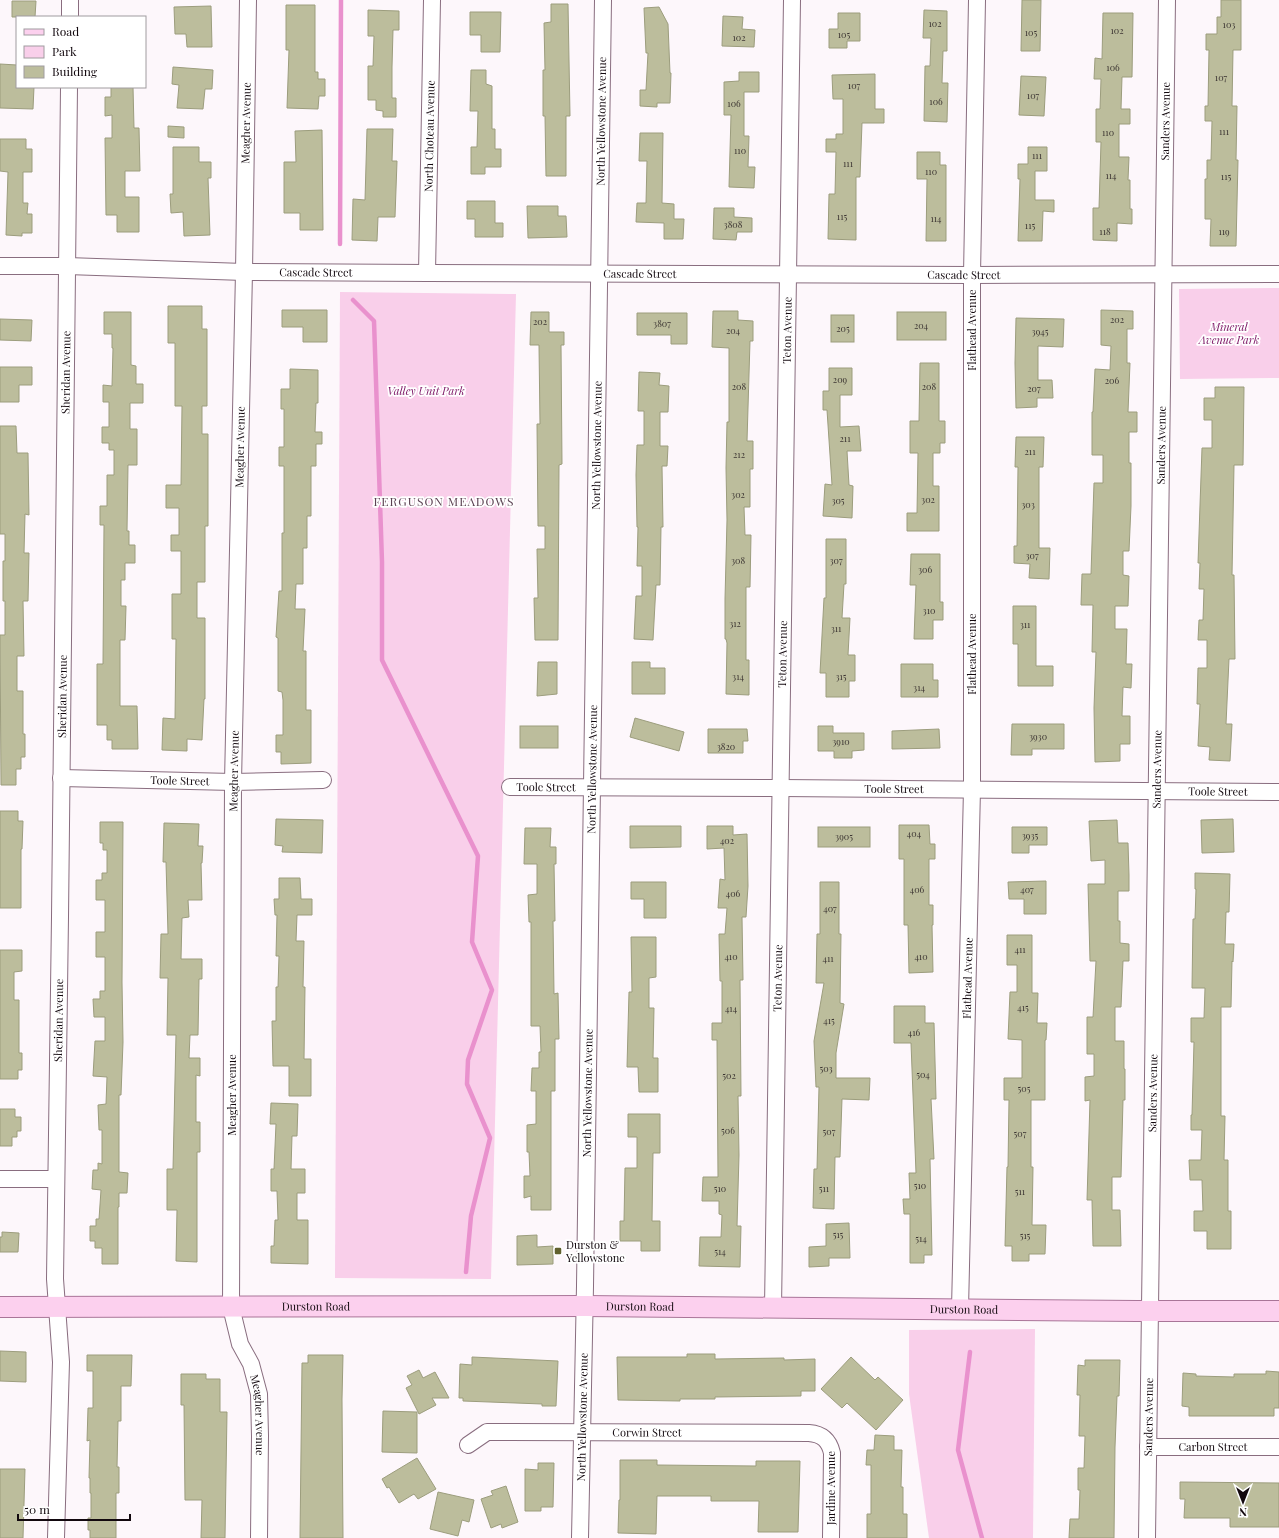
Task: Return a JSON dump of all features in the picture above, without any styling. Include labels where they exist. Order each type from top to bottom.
[{"type":"main road","name":"Durston Road","points":[[0,1307],[584,1306],[1279,1311]]},
{"type":"street","points":[[70,0],[70,16]]},
{"type":"street","name":"Meagher Avenue","points":[[248,0],[244,272],[233,782],[231,1307],[240,1344],[251,1364],[259,1394],[260,1436],[258,1538]]},
{"type":"street","name":"North Choteau Avenue","points":[[427,273],[432,0]]},
{"type":"street","name":"North Yellowstone Avenue","points":[[580,1538],[603,0]]},
{"type":"street","name":"Teton Avenue","points":[[773,1308],[792,0]]},
{"type":"street","name":"Flathead Avenue","points":[[960,1309],[972,789],[972,275],[977,0]]},
{"type":"street","name":"Sanders Avenue","points":[[1147,1538],[1167,0]]},
{"type":"street","name":"Sheridan Avenue","points":[[56,1538],[61,1362],[55,1279],[69,88]]},
{"type":"street","name":"Cascade Street","points":[[0,266],[67,266],[244,272],[972,275],[1279,274]]},
{"type":"street","name":"Toole Street","points":[[61,778],[233,782],[323,780]]},
{"type":"street","name":"Toole Street","points":[[510,787],[1279,792]]},
{"type":"street","points":[[0,1179],[56,1179]]},
{"type":"street","name":"Corwin Street","points":[[468,1445],[487,1432],[809,1433],[821,1435],[827,1440]]},
{"type":"street","name":"Jardine Avenue","points":[[827,1440],[832,1452],[830,1538]]},
{"type":"street","name":"Carbon Street","points":[[1148,1446],[1279,1447]]},
{"type":"green space","name":"Mineral Avenue Park","points":[[1279,288],[1279,378],[1180,379],[1179,289]]},
{"type":"green space","name":"Valley Unit Park","points":[[340,292],[516,294],[491,1279],[335,1278]]},
{"type":"green space","points":[[1035,1329],[1033,1538],[929,1538],[909,1394],[909,1330]]},
{"type":"building","points":[[1022,0],[1041,0],[1040,51],[1021,51]]},
{"type":"building","points":[[1221,0],[1241,0],[1241,50],[1233,50],[1232,106],[1237,106],[1236,160],[1238,160],[1236,246],[1210,246],[1211,219],[1205,219],[1205,179],[1207,179],[1207,160],[1211,160],[1212,121],[1205,121],[1205,106],[1208,106],[1209,50],[1206,50],[1206,34],[1217,34],[1217,17],[1221,17]]},
{"type":"building","points":[[12,1],[36,1],[35,16],[12,17]]},
{"type":"building","points":[[551,4],[568,4],[570,116],[566,116],[566,176],[546,176],[545,116],[543,116],[543,70],[545,70],[544,23],[551,22]]},
{"type":"building","points":[[286,5],[315,5],[315,72],[318,72],[318,79],[325,79],[325,96],[319,96],[318,109],[287,108],[289,50],[286,50]]},
{"type":"building","points":[[211,6],[212,47],[187,47],[186,34],[175,34],[174,7]]},
{"type":"building","points":[[659,7],[668,24],[671,73],[670,103],[657,103],[657,107],[640,106],[640,90],[646,90],[648,53],[646,53],[644,8]]},
{"type":"building","points":[[368,10],[399,11],[399,30],[393,30],[392,98],[396,98],[396,117],[383,117],[383,111],[376,110],[376,100],[368,100],[368,66],[373,66],[374,36],[368,36]]},
{"type":"building","points":[[924,10],[947,11],[947,51],[943,51],[942,83],[948,83],[947,122],[924,121],[925,66],[930,66],[931,38],[923,38]]},
{"type":"building","points":[[470,12],[501,12],[500,52],[481,52],[481,35],[470,35]]},
{"type":"building","points":[[838,13],[860,13],[860,41],[847,41],[847,48],[829,48],[829,29],[838,29]]},
{"type":"building","points":[[1103,13],[1133,13],[1132,77],[1122,77],[1121,109],[1130,109],[1130,124],[1119,124],[1119,157],[1129,157],[1128,180],[1130,180],[1130,209],[1132,209],[1132,224],[1117,223],[1117,241],[1093,240],[1093,208],[1099,208],[1101,142],[1096,142],[1096,109],[1100,109],[1101,79],[1094,79],[1095,58],[1102,59]]},
{"type":"building","points":[[723,16],[743,17],[742,29],[755,30],[754,47],[722,46]]},
{"type":"building","points":[[0,64],[16,65],[16,88],[34,88],[33,109],[0,108]]},
{"type":"building","points":[[173,67],[213,70],[212,89],[205,89],[203,109],[177,108],[179,85],[172,84]]},
{"type":"building","points":[[471,70],[486,70],[486,84],[492,86],[492,129],[495,129],[495,149],[501,149],[501,167],[485,167],[485,174],[471,174],[471,147],[477,147],[478,111],[470,111]]},
{"type":"building","points":[[739,72],[759,72],[759,92],[744,92],[744,136],[749,136],[748,167],[755,167],[754,188],[729,187],[731,115],[724,115],[724,82],[739,81]]},
{"type":"building","points":[[875,74],[875,109],[884,109],[884,123],[862,123],[860,177],[856,177],[856,240],[828,239],[829,194],[835,194],[836,152],[826,152],[826,139],[836,139],[836,134],[843,134],[843,99],[833,99],[832,75]]},
{"type":"building","points":[[1021,76],[1046,77],[1044,116],[1019,115]]},
{"type":"building","points":[[111,88],[133,88],[134,128],[139,128],[140,171],[125,171],[125,197],[139,197],[139,232],[117,232],[117,215],[106,215],[105,138],[112,138],[112,115],[105,116],[105,97],[111,97]]},
{"type":"building","points":[[168,126],[184,127],[184,138],[168,137]]},
{"type":"building","points":[[367,129],[393,129],[392,161],[397,161],[395,217],[378,217],[377,241],[352,240],[353,199],[365,200]]},
{"type":"building","points":[[322,130],[323,230],[300,230],[300,213],[284,213],[284,162],[296,162],[295,131]]},
{"type":"building","points":[[640,133],[663,133],[662,203],[674,204],[674,219],[684,219],[683,239],[664,239],[664,223],[636,222],[637,203],[646,203],[647,161],[639,161]]},
{"type":"building","points":[[0,139],[26,139],[26,149],[32,149],[32,172],[23,172],[23,203],[28,203],[27,214],[32,214],[32,233],[22,233],[22,236],[6,235],[8,172],[0,171]]},
{"type":"building","points":[[173,147],[199,147],[199,162],[211,162],[211,178],[208,178],[210,235],[184,236],[183,212],[171,213],[170,194],[173,194]]},
{"type":"building","points":[[1028,147],[1047,147],[1047,171],[1035,171],[1035,200],[1054,200],[1054,212],[1043,211],[1042,241],[1018,241],[1020,179],[1018,179],[1018,164],[1028,164]]},
{"type":"building","points":[[917,152],[940,152],[940,165],[946,165],[946,241],[926,241],[927,179],[917,179]]},
{"type":"building","points":[[467,201],[495,201],[495,223],[503,223],[503,237],[475,237],[475,219],[467,219]]},
{"type":"building","points":[[527,206],[558,206],[558,216],[566,216],[567,237],[528,238]]},
{"type":"building","points":[[714,208],[734,208],[734,217],[752,218],[752,232],[737,232],[736,240],[713,239]]},
{"type":"building","points":[[168,306],[202,306],[202,329],[207,329],[207,406],[202,406],[202,434],[208,434],[208,526],[205,526],[205,582],[197,582],[197,618],[205,618],[205,699],[202,740],[187,739],[187,751],[162,750],[163,718],[175,719],[176,639],[172,639],[172,594],[181,594],[181,551],[171,551],[171,535],[179,535],[179,508],[166,508],[166,485],[181,485],[182,406],[175,406],[175,343],[168,343]]},
{"type":"building","points":[[282,310],[327,310],[327,342],[303,342],[303,327],[282,327]]},
{"type":"building","points":[[1101,310],[1133,311],[1133,329],[1127,329],[1127,363],[1130,363],[1128,412],[1137,412],[1137,432],[1129,432],[1131,506],[1129,551],[1123,551],[1123,575],[1129,576],[1128,606],[1115,606],[1115,629],[1127,629],[1126,664],[1132,664],[1131,688],[1123,687],[1122,716],[1130,716],[1130,744],[1120,744],[1120,761],[1095,762],[1094,708],[1096,652],[1092,652],[1093,605],[1081,605],[1082,574],[1091,574],[1094,483],[1103,483],[1103,455],[1092,455],[1092,412],[1095,369],[1110,370],[1111,346],[1101,345]]},
{"type":"building","points":[[713,311],[738,311],[738,320],[753,321],[753,341],[750,341],[747,441],[753,441],[753,469],[750,469],[750,507],[744,507],[745,535],[751,535],[750,587],[746,587],[746,660],[749,660],[749,695],[726,694],[726,468],[727,422],[729,422],[729,348],[712,347]]},
{"type":"building","points":[[104,312],[131,312],[131,365],[136,366],[136,384],[143,384],[143,403],[130,403],[130,429],[137,429],[137,465],[128,465],[127,531],[129,531],[129,545],[135,545],[135,563],[125,563],[125,580],[121,580],[121,606],[126,606],[125,640],[120,640],[120,706],[137,706],[138,749],[112,749],[112,740],[107,740],[107,725],[97,725],[97,664],[103,664],[104,525],[100,525],[100,506],[107,506],[107,475],[114,475],[114,450],[109,450],[109,443],[102,443],[102,427],[109,427],[109,402],[103,402],[103,385],[112,386],[113,348],[112,334],[104,334]]},
{"type":"building","points":[[531,312],[549,312],[549,332],[564,332],[564,345],[561,345],[562,464],[559,465],[558,640],[535,640],[534,598],[538,598],[537,549],[545,549],[545,526],[538,526],[537,424],[540,424],[539,345],[530,345]]},
{"type":"building","points":[[897,312],[946,312],[946,340],[897,340]]},
{"type":"building","points":[[637,313],[687,313],[687,344],[671,344],[671,335],[637,335]]},
{"type":"building","points":[[831,315],[854,315],[854,342],[831,342]]},
{"type":"building","points":[[1016,318],[1064,319],[1063,347],[1038,346],[1038,380],[1052,380],[1053,398],[1037,398],[1037,407],[1016,408]]},
{"type":"building","points":[[0,319],[32,320],[31,341],[0,340]]},
{"type":"building","points":[[920,363],[939,363],[939,421],[945,421],[945,443],[940,443],[940,453],[933,453],[933,486],[939,486],[939,531],[907,531],[907,513],[917,513],[918,453],[910,453],[910,421],[919,421]]},
{"type":"building","points":[[0,367],[32,367],[32,385],[19,385],[19,402],[0,402]]},
{"type":"building","points":[[829,368],[852,368],[852,395],[840,395],[840,427],[859,426],[861,451],[847,451],[849,485],[853,486],[852,518],[823,516],[825,484],[832,485],[827,410],[823,410],[823,391],[829,391]]},
{"type":"building","points":[[290,369],[318,370],[318,403],[316,403],[315,432],[322,432],[322,444],[316,444],[316,466],[311,466],[311,516],[307,516],[307,548],[303,548],[303,584],[296,584],[295,609],[305,609],[303,651],[306,651],[306,710],[311,710],[311,763],[281,764],[281,752],[276,752],[276,735],[283,735],[283,700],[282,692],[278,691],[278,638],[276,637],[279,591],[282,591],[282,533],[284,533],[284,466],[279,466],[279,447],[284,447],[284,409],[281,409],[281,389],[290,389]]},
{"type":"building","points":[[639,372],[660,373],[659,385],[669,386],[668,412],[660,412],[660,446],[668,446],[667,466],[662,466],[663,527],[661,527],[660,585],[656,585],[653,640],[634,639],[636,596],[642,596],[642,566],[637,566],[637,445],[644,445],[644,411],[638,411]]},
{"type":"building","points":[[1215,387],[1244,387],[1243,465],[1234,465],[1232,575],[1234,575],[1235,659],[1229,659],[1226,724],[1232,724],[1230,761],[1209,760],[1210,747],[1198,746],[1200,704],[1197,704],[1198,668],[1207,668],[1207,640],[1198,640],[1199,620],[1203,620],[1204,589],[1199,589],[1200,563],[1198,563],[1202,448],[1212,448],[1212,420],[1204,420],[1204,398],[1215,398]]},
{"type":"building","points":[[0,426],[16,426],[17,453],[28,453],[29,515],[25,514],[24,553],[29,553],[28,601],[23,601],[24,656],[17,656],[17,691],[23,691],[23,734],[25,734],[25,757],[21,757],[21,769],[16,769],[16,785],[1,785],[0,635],[5,635],[3,561],[5,561],[5,534],[0,534]]},
{"type":"building","points":[[1016,437],[1044,437],[1043,467],[1039,467],[1039,548],[1050,548],[1049,579],[1029,578],[1030,564],[1014,563],[1014,546],[1017,546],[1018,467],[1015,467]]},
{"type":"building","points":[[826,539],[846,539],[846,584],[844,584],[842,618],[850,618],[848,655],[855,655],[855,681],[849,681],[849,697],[826,697],[826,673],[820,673],[824,598],[826,598]]},
{"type":"building","points":[[911,554],[940,554],[940,602],[943,602],[943,620],[933,620],[933,639],[914,639],[916,585],[910,585]]},
{"type":"building","points":[[1013,606],[1036,606],[1036,666],[1053,666],[1053,686],[1018,686],[1018,644],[1013,644]]},
{"type":"building","points":[[538,662],[557,662],[557,694],[537,696]]},
{"type":"building","points":[[632,662],[650,662],[650,668],[665,668],[665,694],[632,694]]},
{"type":"building","points":[[901,664],[933,664],[933,680],[938,680],[938,697],[901,697]]},
{"type":"building","points":[[635,718],[684,732],[679,751],[630,737]]},
{"type":"building","points":[[1012,724],[1064,724],[1064,749],[1032,749],[1032,755],[1011,755]]},
{"type":"building","points":[[520,726],[558,726],[558,748],[520,748]]},
{"type":"building","points":[[818,726],[833,726],[833,733],[864,733],[864,750],[852,751],[852,758],[834,758],[834,751],[818,751]]},
{"type":"building","points":[[708,729],[747,729],[748,741],[743,741],[743,753],[708,753]]},
{"type":"building","points":[[939,729],[940,748],[892,749],[892,731]]},
{"type":"building","points":[[0,811],[18,811],[18,821],[23,821],[21,849],[21,908],[0,908]]},
{"type":"building","points":[[276,819],[323,820],[322,853],[282,852],[283,846],[275,845]]},
{"type":"building","points":[[1233,819],[1234,852],[1202,853],[1201,820]]},
{"type":"building","points":[[1117,820],[1118,843],[1128,843],[1129,875],[1129,891],[1118,891],[1120,943],[1129,944],[1129,961],[1123,961],[1121,1007],[1115,1007],[1115,1041],[1124,1041],[1125,1069],[1121,1177],[1112,1177],[1112,1210],[1120,1210],[1121,1246],[1093,1246],[1092,1200],[1087,1200],[1090,1100],[1085,1101],[1085,1077],[1094,1076],[1094,1054],[1087,1054],[1087,1017],[1093,1017],[1096,961],[1090,961],[1088,884],[1105,884],[1105,860],[1091,861],[1089,821]]},
{"type":"building","points":[[100,822],[123,822],[123,1042],[121,1095],[119,1095],[119,1172],[128,1173],[127,1193],[119,1193],[118,1264],[102,1264],[102,1248],[95,1248],[95,1241],[90,1241],[90,1226],[96,1226],[96,1219],[99,1219],[101,1190],[92,1189],[93,1170],[98,1170],[98,1163],[102,1164],[102,1130],[99,1130],[98,1105],[106,1104],[107,1077],[93,1076],[95,1041],[105,1041],[105,1017],[94,1017],[93,999],[100,999],[100,991],[105,991],[105,957],[96,957],[96,932],[105,932],[105,900],[96,900],[96,880],[102,880],[102,873],[107,873],[107,850],[103,850],[103,843],[100,843]]},
{"type":"building","points":[[164,823],[199,824],[198,846],[203,846],[201,863],[202,900],[188,900],[189,917],[182,918],[181,959],[202,959],[202,979],[199,979],[198,1035],[190,1035],[189,1058],[200,1058],[200,1076],[196,1075],[196,1122],[200,1122],[200,1152],[197,1152],[197,1262],[176,1261],[177,1210],[167,1210],[167,1169],[173,1169],[176,1035],[167,1035],[168,978],[160,978],[161,934],[168,934],[166,862],[163,862]]},
{"type":"building","points":[[899,825],[929,825],[930,844],[935,844],[935,859],[929,859],[929,905],[933,905],[933,972],[909,973],[908,925],[904,925],[904,859],[899,859]]},
{"type":"building","points":[[630,826],[681,826],[681,847],[630,848]]},
{"type":"building","points":[[707,826],[733,826],[733,835],[747,834],[748,886],[746,917],[742,917],[743,980],[740,980],[741,1096],[738,1096],[739,1155],[737,1226],[741,1226],[740,1267],[699,1266],[700,1237],[721,1237],[722,1215],[719,1214],[719,1201],[702,1201],[703,1177],[718,1177],[717,1040],[712,1040],[712,1023],[722,1023],[722,981],[720,981],[719,934],[725,934],[727,908],[718,908],[720,879],[725,880],[724,848],[707,849]]},
{"type":"building","points":[[818,827],[870,827],[870,847],[818,847]]},
{"type":"building","points":[[1012,827],[1047,827],[1047,845],[1029,845],[1029,853],[1012,853]]},
{"type":"building","points":[[525,828],[551,828],[550,847],[556,847],[556,864],[554,864],[555,921],[553,921],[554,994],[558,993],[559,1039],[555,1039],[555,1091],[551,1091],[551,1210],[531,1210],[531,1196],[524,1198],[524,1176],[530,1176],[529,1152],[527,1152],[527,1125],[536,1124],[536,1091],[531,1091],[532,1068],[539,1068],[539,1052],[541,1052],[540,1026],[531,1026],[531,922],[529,922],[528,895],[537,894],[537,864],[524,864]]},
{"type":"building","points":[[1195,873],[1230,874],[1229,912],[1226,912],[1225,944],[1234,944],[1231,1007],[1221,1007],[1221,1116],[1225,1116],[1224,1160],[1228,1160],[1228,1211],[1231,1211],[1231,1249],[1207,1249],[1207,1231],[1194,1231],[1194,1211],[1203,1211],[1202,1180],[1190,1180],[1189,1160],[1201,1160],[1202,1130],[1191,1130],[1194,1042],[1191,1042],[1191,1018],[1204,1018],[1205,988],[1192,988],[1193,919],[1195,919],[1196,889]]},
{"type":"building","points":[[279,878],[300,878],[301,899],[312,899],[312,915],[297,915],[296,941],[304,941],[304,1059],[311,1059],[311,1096],[289,1096],[289,1066],[273,1066],[272,1021],[276,1021],[276,987],[278,987],[279,956],[276,956],[277,915],[275,915],[274,899],[279,899]]},
{"type":"building","points":[[1046,881],[1046,914],[1024,914],[1024,899],[1009,899],[1008,882]]},
{"type":"building","points":[[631,882],[666,882],[666,918],[644,918],[644,899],[631,899]]},
{"type":"building","points":[[820,882],[839,882],[839,934],[841,934],[840,1003],[844,1004],[836,1053],[836,1078],[870,1078],[869,1100],[842,1099],[840,1157],[835,1157],[834,1209],[813,1208],[814,1169],[817,1169],[819,1087],[816,1087],[814,1041],[824,983],[816,983],[817,934],[820,934]]},
{"type":"building","points":[[1007,935],[1032,935],[1032,993],[1038,993],[1037,1023],[1047,1023],[1045,1040],[1045,1100],[1031,1100],[1031,1167],[1033,1167],[1032,1225],[1046,1225],[1045,1254],[1029,1254],[1029,1261],[1012,1261],[1012,1246],[1005,1246],[1009,1100],[1004,1100],[1004,1078],[1022,1078],[1022,1040],[1008,1039],[1010,992],[1017,992],[1017,965],[1007,965]]},
{"type":"building","points":[[631,937],[656,937],[656,977],[649,978],[649,1008],[654,1008],[653,1058],[658,1058],[658,1092],[639,1092],[638,1067],[627,1067],[629,992],[632,992]]},
{"type":"building","points":[[0,950],[22,950],[22,971],[14,972],[14,1000],[19,1000],[19,1053],[22,1053],[22,1070],[18,1070],[18,1079],[0,1079]]},
{"type":"building","points":[[894,1006],[925,1006],[925,1023],[934,1023],[936,1099],[931,1099],[934,1159],[930,1159],[932,1255],[924,1255],[924,1263],[910,1263],[910,1214],[904,1214],[903,1199],[910,1199],[909,1173],[916,1173],[911,1043],[894,1043]]},
{"type":"building","points":[[271,1103],[298,1104],[297,1136],[292,1136],[291,1169],[305,1169],[305,1193],[297,1193],[297,1220],[308,1220],[308,1264],[271,1263],[271,1246],[274,1246],[275,1220],[278,1220],[277,1191],[271,1191],[271,1169],[274,1169],[276,1124],[270,1124]]},
{"type":"building","points":[[0,1109],[15,1109],[15,1117],[21,1117],[21,1131],[17,1131],[17,1137],[12,1137],[12,1146],[0,1146]]},
{"type":"building","points":[[628,1114],[660,1114],[660,1153],[653,1153],[652,1221],[660,1221],[660,1251],[641,1251],[641,1241],[620,1241],[620,1221],[624,1221],[625,1168],[637,1168],[637,1137],[628,1137]]},
{"type":"building","points":[[849,1223],[850,1258],[829,1258],[829,1266],[809,1267],[809,1247],[826,1246],[826,1224]]},
{"type":"building","points":[[2,1232],[19,1233],[18,1252],[0,1252],[0,1237],[2,1237]]},
{"type":"building","points":[[537,1235],[537,1247],[553,1246],[553,1264],[517,1265],[517,1236]]},
{"type":"building","points":[[0,1351],[26,1352],[26,1382],[0,1381]]},
{"type":"building","points":[[687,1354],[715,1354],[715,1359],[815,1359],[815,1391],[801,1391],[801,1396],[715,1397],[715,1399],[680,1399],[680,1401],[618,1400],[617,1357],[687,1357]]},
{"type":"building","points":[[87,1355],[132,1355],[131,1386],[121,1386],[121,1421],[118,1421],[117,1467],[119,1467],[119,1493],[116,1493],[116,1538],[90,1538],[90,1530],[88,1530],[88,1518],[91,1518],[91,1493],[89,1478],[90,1440],[87,1441],[88,1408],[93,1408],[93,1371],[87,1371]]},
{"type":"building","points":[[308,1355],[343,1355],[343,1538],[300,1538],[302,1363],[308,1363]]},
{"type":"building","points":[[472,1357],[558,1361],[556,1406],[542,1406],[542,1404],[463,1401],[463,1398],[459,1398],[460,1364],[472,1365]]},
{"type":"building","points":[[851,1357],[875,1380],[878,1377],[903,1400],[876,1430],[847,1403],[842,1408],[821,1389]]},
{"type":"building","points":[[1085,1360],[1120,1360],[1115,1447],[1114,1538],[1069,1538],[1070,1519],[1079,1519],[1080,1490],[1078,1490],[1078,1468],[1084,1468],[1085,1436],[1079,1436],[1080,1395],[1077,1395],[1078,1365],[1085,1366]]},
{"type":"building","points":[[419,1370],[423,1378],[435,1372],[449,1398],[432,1398],[436,1405],[419,1414],[406,1388],[412,1385],[407,1376]]},
{"type":"building","points":[[1266,1371],[1279,1372],[1279,1408],[1274,1408],[1274,1416],[1189,1416],[1189,1407],[1182,1406],[1183,1373],[1196,1374],[1196,1376],[1234,1377],[1234,1374],[1266,1374]]},
{"type":"building","points":[[181,1374],[206,1374],[206,1379],[220,1379],[220,1412],[227,1412],[225,1538],[201,1538],[202,1500],[185,1500],[184,1405],[181,1405]]},
{"type":"building","points":[[383,1411],[417,1412],[417,1453],[382,1452]]},
{"type":"building","points":[[875,1435],[894,1436],[894,1450],[902,1450],[901,1487],[903,1487],[903,1514],[907,1514],[907,1538],[867,1538],[867,1514],[871,1514],[871,1465],[866,1465],[867,1450],[874,1450]]},
{"type":"building","points":[[417,1458],[436,1489],[418,1499],[414,1494],[399,1503],[382,1479]]},
{"type":"building","points":[[620,1460],[657,1460],[657,1465],[756,1466],[756,1461],[800,1461],[798,1532],[758,1532],[759,1501],[711,1501],[711,1496],[657,1496],[656,1534],[618,1533]]},
{"type":"building","points":[[538,1463],[554,1463],[553,1507],[541,1507],[541,1511],[525,1511],[525,1469],[538,1470]]},
{"type":"building","points":[[0,1469],[25,1469],[23,1538],[0,1538]]},
{"type":"building","points":[[1180,1482],[1279,1483],[1279,1527],[1230,1527],[1230,1518],[1184,1518],[1185,1499],[1180,1499]]},
{"type":"building","points":[[506,1486],[518,1522],[502,1528],[501,1524],[491,1528],[481,1499],[493,1495],[491,1491]]},
{"type":"building","points":[[438,1492],[474,1500],[469,1522],[462,1520],[458,1536],[430,1529]]},
{"type":"waterway","points":[[340,244],[341,0]]},
{"type":"waterway","points":[[353,300],[374,321],[382,562],[382,660],[478,856],[472,942],[492,990],[468,1060],[467,1084],[490,1138],[471,1216],[466,1272]]},
{"type":"waterway","points":[[970,1352],[958,1450],[982,1538]]},
{"type":"place","name":"Durston & Yellowstone","points":[[558,1251]]},
{"type":"district","name":"FERGUSON MEADOWS","points":[[444,502]]}]
